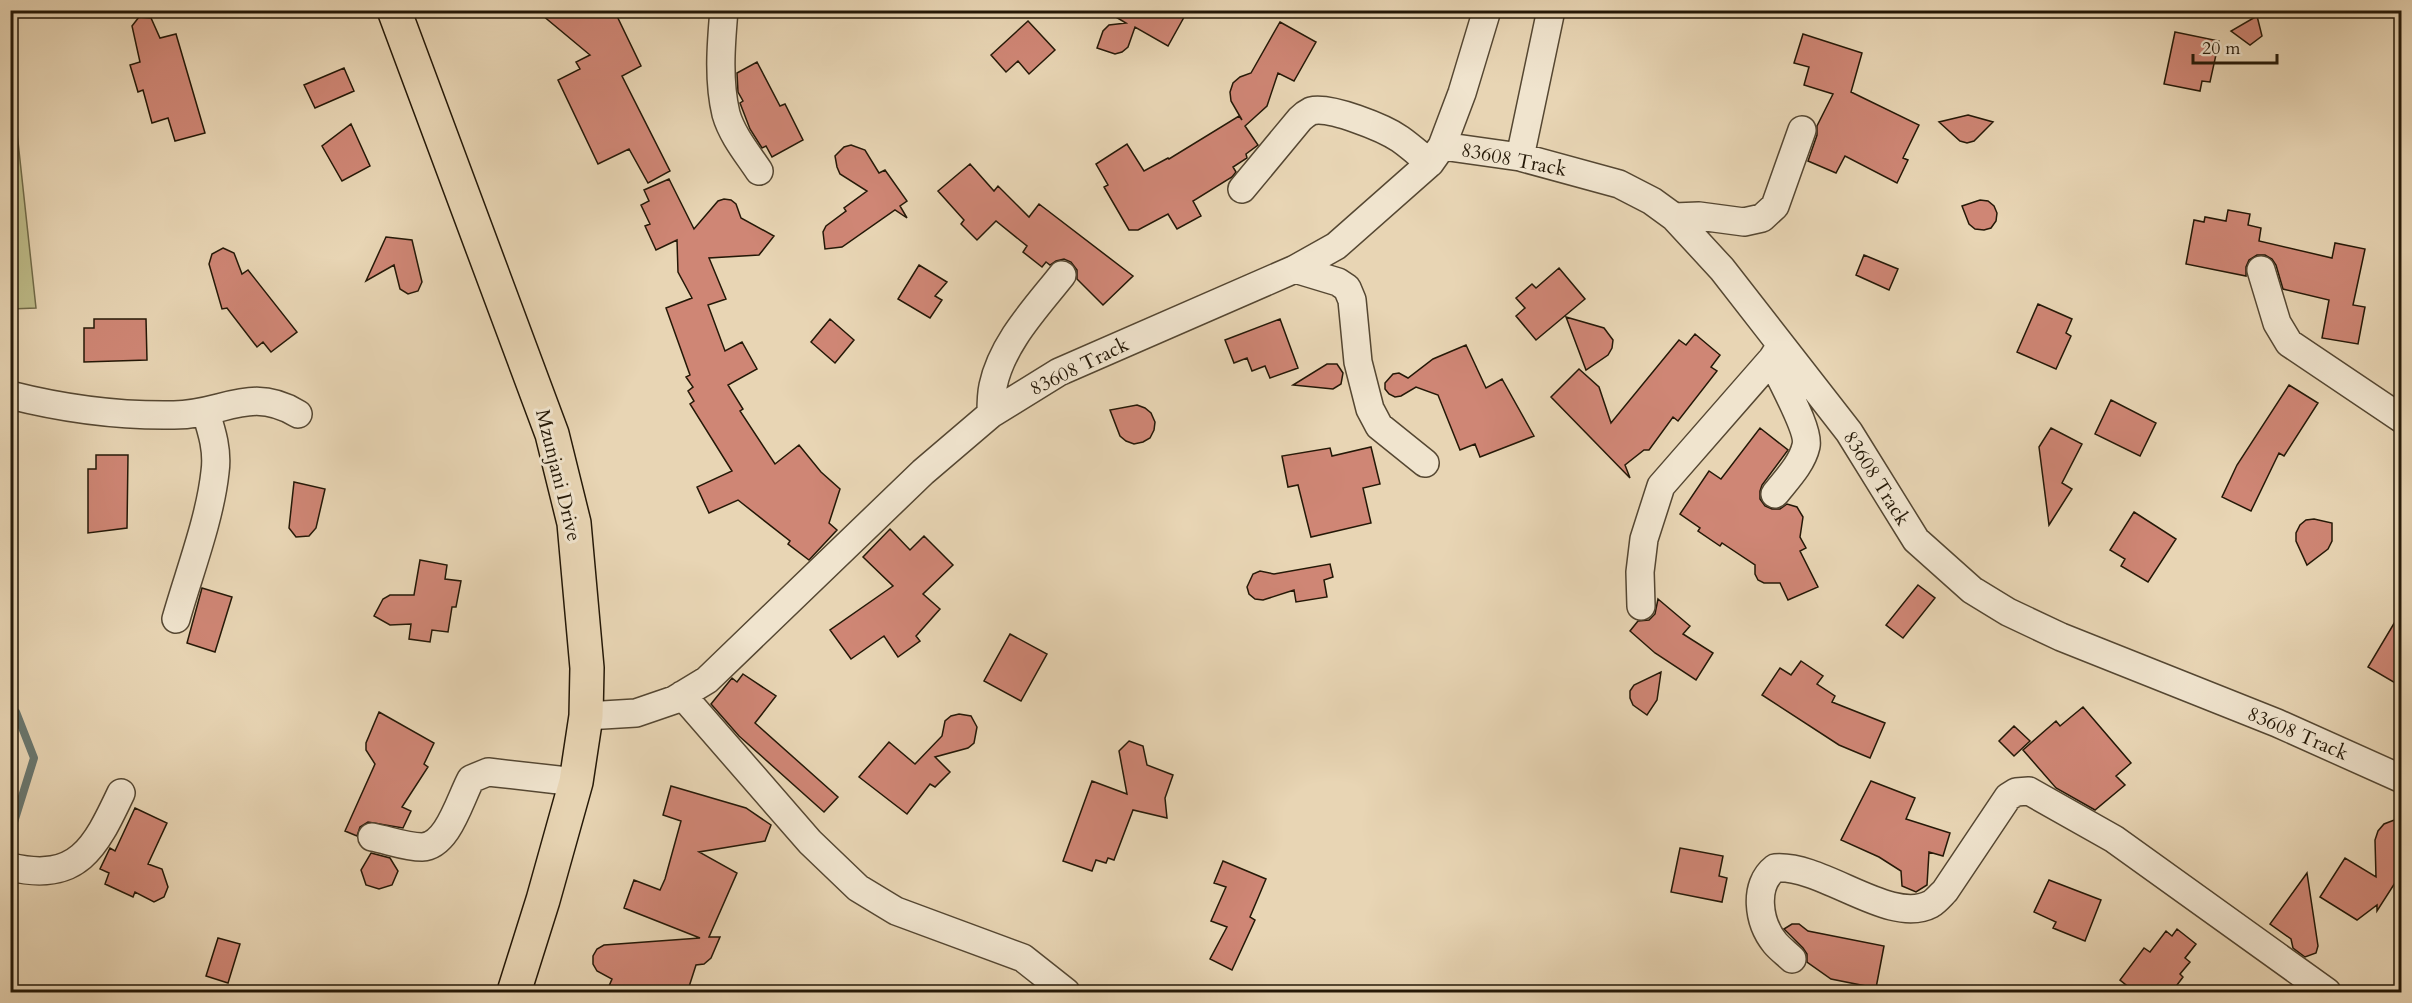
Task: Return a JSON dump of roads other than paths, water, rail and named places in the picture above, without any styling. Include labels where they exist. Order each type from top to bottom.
[{"type":"main road","name":"Mzunjani Drive","points":[[394,10],[552,434],[574,523],[587,668],[586,716],[576,782],[514,993]]},
{"type":"street","points":[[724,10],[721,46],[726,114],[738,140],[759,171]]},
{"type":"street","points":[[1242,189],[1300,119],[1309,112],[1319,110],[1347,116],[1378,127],[1436,154],[1462,93],[1487,10]]},
{"type":"street","points":[[1520,157],[1551,10]]},
{"type":"street","points":[[1674,217],[1699,216],[1744,222],[1762,218],[1775,206],[1802,130]]},
{"type":"street","name":"83608 Track","points":[[586,716],[636,712],[681,695],[707,680],[923,472],[991,414],[1059,372],[1295,269],[1336,246],[1436,154],[1520,157],[1619,184],[1652,201],[1674,217],[1722,269],[1776,352],[1849,432],[1916,540],[1972,590],[2008,612],[2061,637],[2277,723],[2402,779]]},
{"type":"street","points":[[1295,269],[1338,282],[1347,288],[1352,300],[1358,362],[1370,409],[1379,426],[1425,463]]},
{"type":"street","points":[[2261,270],[2277,323],[2289,344],[2402,419]]},
{"type":"street","points":[[991,414],[993,385],[1001,362],[1021,327],[1062,275]]},
{"type":"street","points":[[1775,494],[1803,455],[1807,443],[1794,404],[1781,382],[1776,352]]},
{"type":"street","points":[[1641,606],[1640,572],[1644,539],[1661,486],[1776,352]]},
{"type":"street","points":[[10,395],[58,407],[104,413],[176,416],[206,413],[227,405],[254,400],[281,404],[298,414]]},
{"type":"street","points":[[176,619],[216,471],[214,439],[206,413]]},
{"type":"street","points":[[681,695],[810,842],[858,888],[896,911],[1023,958],[1066,993]]},
{"type":"street","points":[[372,837],[410,846],[424,847],[436,843],[446,833],[471,779],[488,772],[576,782]]},
{"type":"street","points":[[1792,959],[1774,942],[1765,925],[1762,910],[1762,887],[1765,878],[1775,868],[1797,868],[1894,908],[1916,908],[1932,904],[1945,891],[2008,797],[2023,790],[2029,791],[2114,839],[2327,993]]},
{"type":"street","points":[[10,867],[28,872],[67,868],[82,858],[108,820],[121,793]]},
{"type":"waterway","points":[[10,708],[16,712],[34,758],[10,835]]}]
